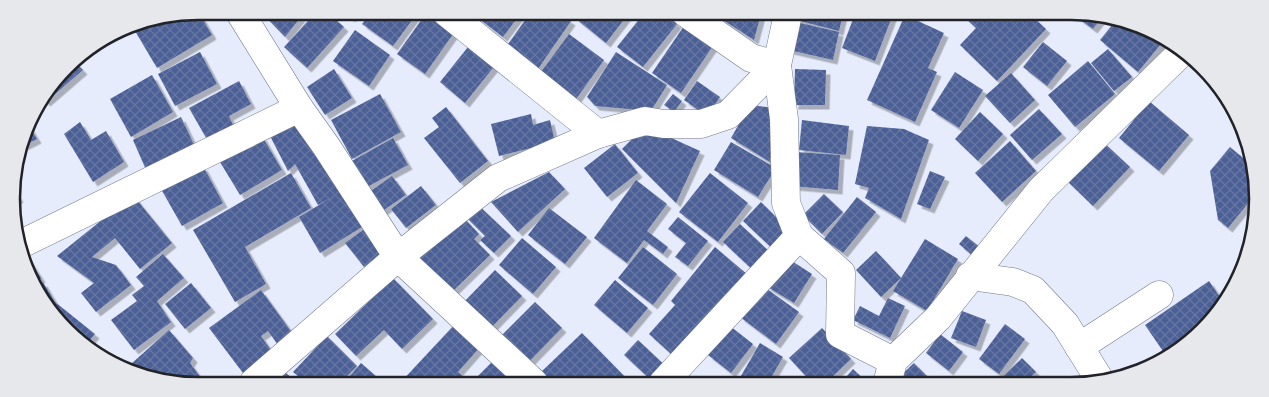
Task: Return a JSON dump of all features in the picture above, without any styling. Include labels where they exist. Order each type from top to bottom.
[{"type":"street","points":[[245,20],[299,108],[332,154],[398,257],[528,377]]},
{"type":"street","points":[[456,20],[598,134]]},
{"type":"street","points":[[696,20],[751,58],[777,66]]},
{"type":"street","points":[[787,20],[777,66],[784,119],[786,203],[799,236],[841,273],[840,334],[890,373],[938,318],[1041,190],[1178,56]]},
{"type":"street","points":[[260,377],[398,257],[498,178],[598,134],[645,121],[664,124],[701,124],[728,115],[777,66]]},
{"type":"street","points":[[25,242],[299,108]]},
{"type":"street","points":[[670,377],[799,236]]},
{"type":"street","points":[[970,276],[1013,282],[1033,290],[1064,324],[1096,375]]},
{"type":"street","points":[[1079,347],[1159,295]]},
{"type":"building","points":[[203,20],[212,35],[157,68],[135,32],[164,23]]},
{"type":"building","points":[[269,20],[299,20],[285,37]]},
{"type":"building","points":[[309,20],[336,20],[344,27],[307,68],[284,47]]},
{"type":"building","points":[[365,20],[412,20],[393,46],[362,24]]},
{"type":"building","points":[[421,20],[442,20],[456,30],[425,74],[397,54]]},
{"type":"building","points":[[481,20],[516,20],[503,37]]},
{"type":"building","points":[[525,20],[571,21],[538,69],[506,47]]},
{"type":"building","points":[[577,20],[624,20],[606,43]]},
{"type":"building","points":[[638,20],[672,20],[677,24],[643,67],[617,47]]},
{"type":"building","points":[[723,20],[759,20],[754,40]]},
{"type":"building","points":[[796,20],[842,20],[839,31]]},
{"type":"building","points":[[853,20],[891,20],[875,61],[842,48]]},
{"type":"building","points":[[903,20],[916,20],[944,33],[928,68],[937,72],[915,122],[867,100]]},
{"type":"building","points":[[967,20],[1036,20],[1046,29],[997,81],[960,45],[976,28]]},
{"type":"building","points":[[1081,20],[1098,22],[1093,29]]},
{"type":"building","points":[[796,22],[839,32],[833,60],[789,50]]},
{"type":"building","points":[[686,23],[715,43],[681,93],[652,73]]},
{"type":"building","points":[[1112,25],[1128,29],[1161,44],[1138,72],[1100,40]]},
{"type":"building","points":[[355,30],[390,55],[369,86],[333,61]]},
{"type":"building","points":[[569,34],[604,60],[574,102],[538,76]]},
{"type":"building","points":[[472,42],[497,63],[465,103],[440,82]]},
{"type":"building","points":[[1043,42],[1067,61],[1047,86],[1023,67]]},
{"type":"building","points":[[1108,49],[1132,77],[1114,91],[1091,63]]},
{"type":"building","points":[[200,52],[217,84],[175,106],[158,74]]},
{"type":"building","points":[[616,52],[667,85],[651,111],[595,106],[587,97]]},
{"type":"building","points":[[1088,61],[1115,94],[1075,127],[1048,95]]},
{"type":"building","points":[[79,66],[83,70],[51,98]]},
{"type":"building","points":[[334,69],[352,98],[325,115],[307,87]]},
{"type":"building","points":[[795,69],[826,70],[825,105],[794,105]]},
{"type":"building","points":[[955,72],[983,90],[959,128],[931,110]]},
{"type":"building","points":[[1011,73],[1035,100],[1010,123],[985,96]]},
{"type":"building","points":[[152,75],[173,112],[131,137],[110,99]]},
{"type":"building","points":[[239,81],[251,104],[229,116],[235,129],[209,143],[189,108]]},
{"type":"building","points":[[697,81],[720,97],[707,116],[684,100]]},
{"type":"building","points":[[380,94],[401,132],[352,159],[331,120]]},
{"type":"building","points":[[673,94],[682,101],[674,112],[664,105]]},
{"type":"building","points":[[1149,101],[1189,135],[1159,171],[1119,138]]},
{"type":"building","points":[[750,105],[775,108],[770,162],[731,138]]},
{"type":"building","points":[[446,107],[488,161],[460,183],[424,138],[439,127],[432,118]]},
{"type":"building","points":[[314,109],[362,227],[320,253],[299,217],[334,196],[318,205],[295,164],[288,171],[269,134]]},
{"type":"building","points":[[1039,109],[1062,134],[1032,160],[1010,135]]},
{"type":"building","points":[[980,112],[1003,134],[978,161],[955,139]]},
{"type":"building","points":[[531,114],[533,125],[550,120],[555,142],[499,156],[491,124]]},
{"type":"building","points":[[181,117],[196,149],[147,172],[133,140]]},
{"type":"building","points":[[802,120],[849,126],[846,155],[799,150]]},
{"type":"building","points":[[80,122],[91,140],[106,131],[124,162],[93,182],[64,134]]},
{"type":"building","points":[[645,126],[700,151],[676,203],[622,149]]},
{"type":"building","points":[[867,126],[904,129],[929,140],[901,219],[865,198],[869,188],[855,184]]},
{"type":"building","points":[[33,132],[37,139],[28,143]]},
{"type":"building","points":[[262,136],[282,170],[240,195],[220,162]]},
{"type":"building","points":[[393,138],[408,165],[367,187],[352,161]]},
{"type":"building","points":[[1101,140],[1130,167],[1093,206],[1065,179]]},
{"type":"building","points":[[1010,141],[1036,171],[1002,202],[975,173]]},
{"type":"building","points":[[731,142],[776,168],[758,197],[714,170]]},
{"type":"building","points":[[615,144],[638,173],[607,197],[584,168]]},
{"type":"building","points":[[1230,147],[1245,159],[1249,202],[1228,228],[1218,220],[1210,171]]},
{"type":"building","points":[[795,152],[840,155],[838,190],[792,186]]},
{"type":"building","points":[[203,166],[223,203],[182,226],[161,189]]},
{"type":"building","points":[[930,171],[945,177],[930,209],[917,204]]},
{"type":"building","points":[[549,172],[565,189],[518,232],[491,202]]},
{"type":"building","points":[[291,173],[311,208],[245,247],[266,284],[235,302],[193,230]]},
{"type":"building","points":[[710,173],[748,203],[718,242],[679,212]]},
{"type":"building","points":[[392,176],[406,195],[381,212],[368,193]]},
{"type":"building","points":[[636,180],[667,204],[647,231],[668,247],[663,254],[644,240],[627,263],[594,238]]},
{"type":"building","points":[[421,186],[436,205],[406,228],[391,209]]},
{"type":"building","points":[[824,194],[843,212],[822,234],[803,215]]},
{"type":"building","points":[[133,195],[172,243],[140,269],[115,238],[92,257],[116,265],[131,285],[96,312],[81,293],[94,283],[57,256]]},
{"type":"building","points":[[857,197],[876,212],[843,253],[824,239]]},
{"type":"building","points":[[761,202],[793,234],[776,252],[743,221]]},
{"type":"building","points":[[476,203],[511,236],[494,253],[480,240],[485,236],[464,215]]},
{"type":"building","points":[[549,208],[587,237],[565,264],[528,235]]},
{"type":"building","points":[[462,216],[479,234],[474,239],[490,255],[448,296],[415,262]]},
{"type":"building","points":[[678,217],[708,241],[688,266],[675,257],[686,243],[668,229]]},
{"type":"building","points":[[740,224],[773,255],[756,273],[723,242]]},
{"type":"building","points":[[363,230],[381,253],[364,267],[345,243]]},
{"type":"building","points":[[966,236],[981,248],[973,256],[959,244]]},
{"type":"building","points":[[522,238],[556,267],[533,294],[499,265]]},
{"type":"building","points":[[925,239],[958,259],[927,311],[893,291]]},
{"type":"building","points":[[643,247],[677,274],[653,305],[618,278]]},
{"type":"building","points":[[715,247],[748,275],[681,363],[649,334],[675,305],[671,301]]},
{"type":"building","points":[[876,251],[901,278],[881,297],[856,270]]},
{"type":"building","points":[[163,254],[184,278],[157,301],[171,322],[134,350],[111,320],[137,301],[132,295],[144,286],[136,277]]},
{"type":"building","points":[[784,256],[812,274],[794,303],[766,286]]},
{"type":"building","points":[[495,270],[522,296],[489,330],[462,304]]},
{"type":"building","points":[[393,278],[433,319],[402,349],[384,330],[356,356],[335,334]]},
{"type":"building","points":[[615,280],[648,308],[627,333],[594,305]]},
{"type":"building","points":[[1209,281],[1220,297],[1197,325],[1163,351],[1145,325]]},
{"type":"building","points":[[43,282],[55,302],[95,334],[90,340],[64,316],[41,283]]},
{"type":"building","points":[[191,283],[211,308],[185,329],[165,304]]},
{"type":"building","points":[[763,286],[799,312],[776,344],[740,317]]},
{"type":"building","points":[[261,290],[293,334],[278,345],[268,331],[261,336],[275,356],[246,377],[209,328]]},
{"type":"building","points":[[888,298],[905,306],[890,338],[853,320],[860,306],[879,316]]},
{"type":"building","points":[[535,302],[562,328],[528,363],[501,336]]},
{"type":"building","points":[[962,311],[986,320],[976,347],[951,338]]},
{"type":"building","points":[[455,324],[480,347],[458,372],[464,377],[406,377]]},
{"type":"building","points":[[1005,324],[1025,339],[999,374],[979,359]]},
{"type":"building","points":[[730,326],[753,344],[731,373],[708,355]]},
{"type":"building","points":[[822,328],[851,359],[832,377],[806,377],[789,358]]},
{"type":"building","points":[[169,330],[193,358],[190,363],[200,377],[164,374],[131,364]]},
{"type":"building","points":[[582,333],[625,377],[544,377],[540,373]]},
{"type":"building","points":[[940,334],[963,352],[949,371],[926,353]]},
{"type":"building","points":[[327,336],[357,366],[346,377],[299,377],[293,372]]},
{"type":"building","points":[[638,340],[671,371],[662,377],[648,377],[624,355]]},
{"type":"building","points":[[760,343],[783,357],[771,377],[740,377]]},
{"type":"building","points":[[498,356],[520,377],[477,377]]},
{"type":"building","points":[[1022,358],[1036,372],[1031,377],[1002,377]]},
{"type":"building","points":[[361,363],[377,377],[349,377]]},
{"type":"building","points":[[914,363],[928,377],[899,377]]},
{"type":"building","points":[[853,369],[862,377],[846,377]]},
{"type":"building","points":[[285,372],[290,377],[280,377]]}]
